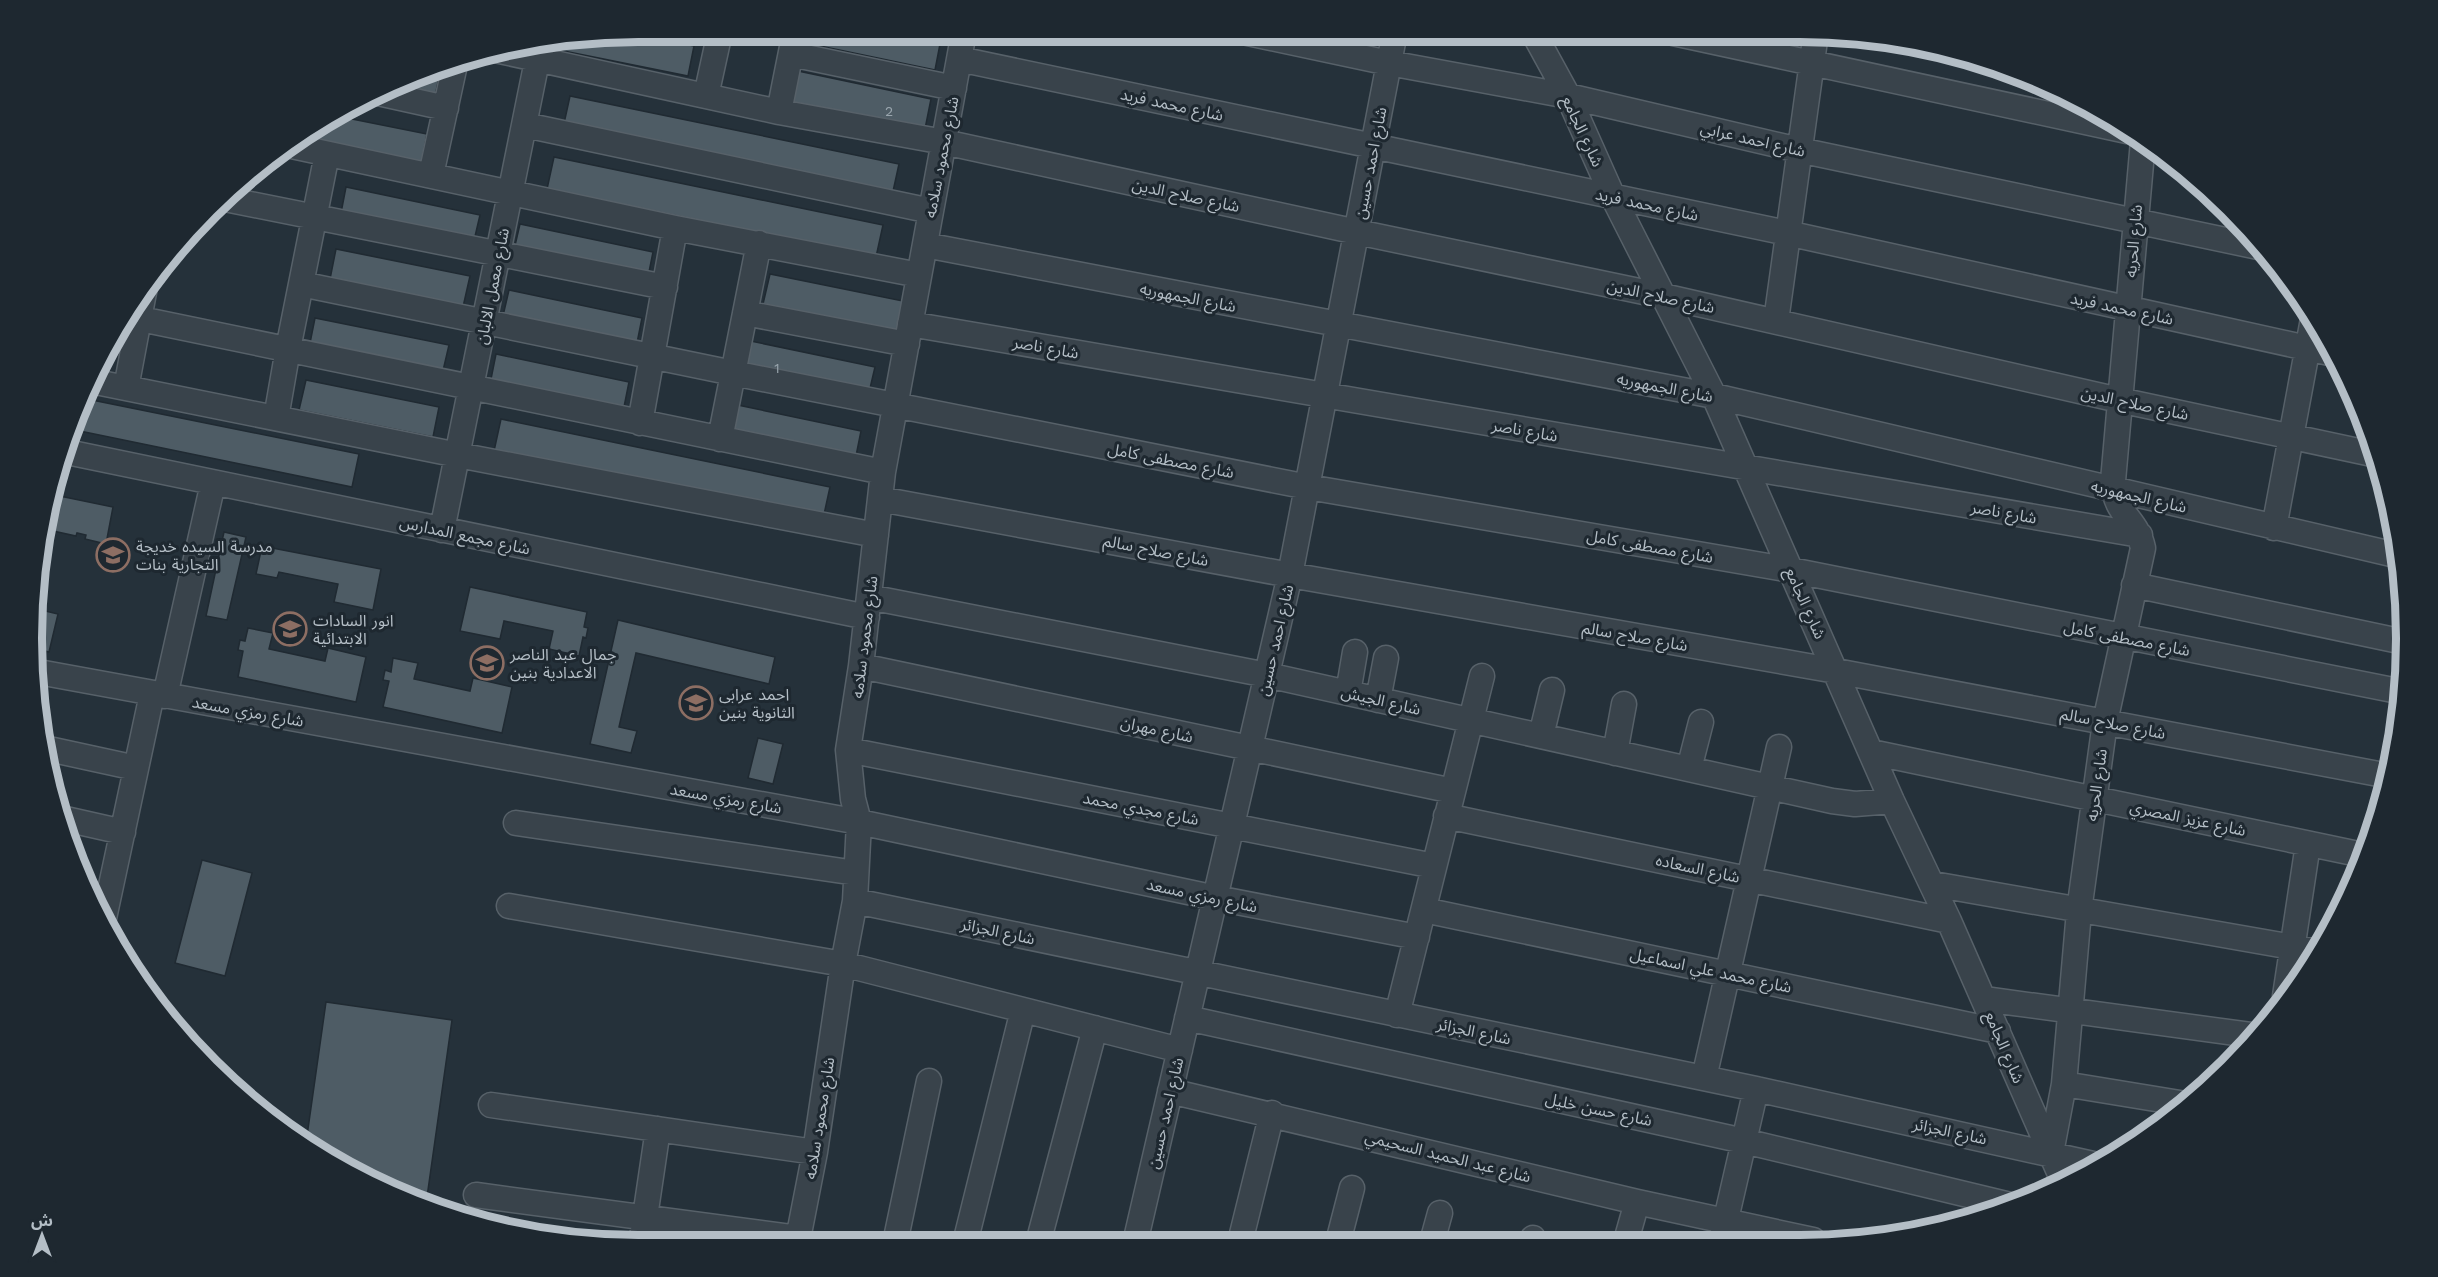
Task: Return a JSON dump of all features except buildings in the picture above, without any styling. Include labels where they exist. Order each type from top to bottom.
[{"type":"street","points":[[706,96],[718,42]]},
{"type":"street","name":"شارع محمود سلامه","points":[[798,1235],[815,1152],[843,964],[855,901],[859,822],[853,799],[848,750],[861,666],[883,471],[962,42]]},
{"type":"street","name":"شارع احمد عرابي","points":[[1290,42],[1568,96],[1799,150],[2249,246]]},
{"type":"street","name":"شارع احمد حسين","points":[[1137,1235],[1290,575],[1393,42]]},
{"type":"street","name":"شارع الجامع","points":[[1538,42],[1568,96],[1613,197],[1714,396],[1892,801],[1933,884],[2060,1174]]},
{"type":"street","points":[[1715,42],[2105,126]]},
{"type":"street","points":[[1776,321],[1815,42]]},
{"type":"street","points":[[779,112],[793,43],[954,88]]},
{"type":"street","name":"شارع معمل الالبان","points":[[442,530],[540,50]]},
{"type":"street","name":"شارع صلاح الدين","points":[[541,50],[706,96],[779,112],[944,142],[1663,296],[2119,400],[2366,453]]},
{"type":"street","name":"شارع محمد فريد","points":[[959,59],[1787,234],[2322,351]]},
{"type":"street","points":[[431,175],[454,72]]},
{"type":"street","points":[[392,96],[446,108]]},
{"type":"street","points":[[525,125],[931,211]]},
{"type":"street","points":[[300,148],[675,228],[919,275]]},
{"type":"street","name":"شارع الحريه","points":[[2051,1153],[2064,1084],[2079,911],[2105,722],[2143,548],[2140,535],[2121,511],[2114,490],[2119,400],[2142,151]]},
{"type":"street","points":[[276,418],[327,154]]},
{"type":"street","points":[[234,201],[664,287]]},
{"type":"street","points":[[640,423],[675,228]]},
{"type":"street","points":[[720,439],[759,243]]},
{"type":"street","name":"شارع الجمهوريه","points":[[925,245],[1714,396],[2390,554]]},
{"type":"street","name":"شارع مصطفى كامل","points":[[301,284],[652,357],[1308,487],[1791,570],[2394,690]]},
{"type":"street","name":"شارع ناصر","points":[[745,313],[908,334],[1326,396],[2140,535]]},
{"type":"street","points":[[136,318],[883,471]]},
{"type":"street","points":[[126,388],[131,325]]},
{"type":"street","points":[[2274,528],[2311,332]]},
{"type":"street","points":[[100,383],[458,455],[876,535]]},
{"type":"street","name":"شارع مجمع المدارس","points":[[72,453],[442,530],[868,607]]},
{"type":"street","points":[[99,891],[123,832],[136,768],[158,695],[213,483]]},
{"type":"street","name":"شارع صلاح سالم","points":[[880,499],[1290,575],[1836,671],[2380,774]]},
{"type":"street","points":[[2134,585],[2396,640]]},
{"type":"street","name":"شارع الجيش","points":[[868,607],[1267,675],[1832,801],[1855,804],[1892,801]]},
{"type":"street","points":[[1348,693],[1354,652]]},
{"type":"street","points":[[1378,700],[1386,658]]},
{"type":"street","name":"شارع مهران","points":[[861,666],[1453,791]]},
{"type":"street","name":"شارع رمزي مسعد","points":[[43,672],[158,695],[859,822],[1216,898],[1417,937]]},
{"type":"street","points":[[1397,1015],[1482,676]]},
{"type":"street","points":[[1541,736],[1552,690]]},
{"type":"street","points":[[1615,753],[1624,704]]},
{"type":"street","points":[[1689,770],[1701,722]]},
{"type":"street","points":[[1704,1078],[1779,747]]},
{"type":"street","points":[[52,750],[136,768]]},
{"type":"street","name":"شارع مجدي محمد","points":[[848,750],[1434,866]]},
{"type":"street","name":"شارع عزيز المصري","points":[[1872,752],[2356,854]]},
{"type":"street","name":"شارع السعاده","points":[[1446,816],[1949,921]]},
{"type":"street","points":[[71,820],[123,832]]},
{"type":"street","points":[[516,823],[856,873]]},
{"type":"street","points":[[2295,970],[2303,949],[2308,844]]},
{"type":"street","points":[[1933,884],[2303,949]]},
{"type":"street","name":"شارع الجزائر","points":[[855,901],[1756,1089],[2085,1162]]},
{"type":"street","points":[[509,906],[843,964],[1180,1050]]},
{"type":"street","name":"شارع محمد علي اسماعيل","points":[[1424,910],[1998,1031]]},
{"type":"street","points":[[1984,999],[2246,1034]]},
{"type":"street","points":[[966,1235],[1023,1010]]},
{"type":"street","name":"شارع حسن خليل","points":[[1187,1018],[1744,1141],[1995,1201]]},
{"type":"street","points":[[1040,1235],[1095,1028]]},
{"type":"street","points":[[897,1235],[929,1081]]},
{"type":"street","points":[[2064,1084],[2175,1102]]},
{"type":"street","points":[[1723,1231],[1756,1089]]},
{"type":"street","name":"شارع عبد الحميد السحيمي","points":[[1170,1090],[1637,1202],[1723,1231],[1763,1235]]},
{"type":"street","points":[[491,1105],[815,1152]]},
{"type":"street","points":[[1242,1235],[1272,1113]]},
{"type":"street","points":[[642,1235],[658,1129]]},
{"type":"street","points":[[1340,1235],[1352,1188]]},
{"type":"street","points":[[476,1195],[756,1235]]},
{"type":"street","points":[[1628,1235],[1637,1202]]},
{"type":"street","points":[[1434,1235],[1440,1213]]},
{"type":"place","name":"مدرسة السيده خديجة التجارية بنات","points":[[113,555]]},
{"type":"place","name":"انور السادات الابتدائية","points":[[290,629]]},
{"type":"place","name":"جمال عبد الناصر الاعدادية بنين","points":[[487,663]]},
{"type":"place","name":"احمد عرابى الثانوية بنين","points":[[696,703]]}]
